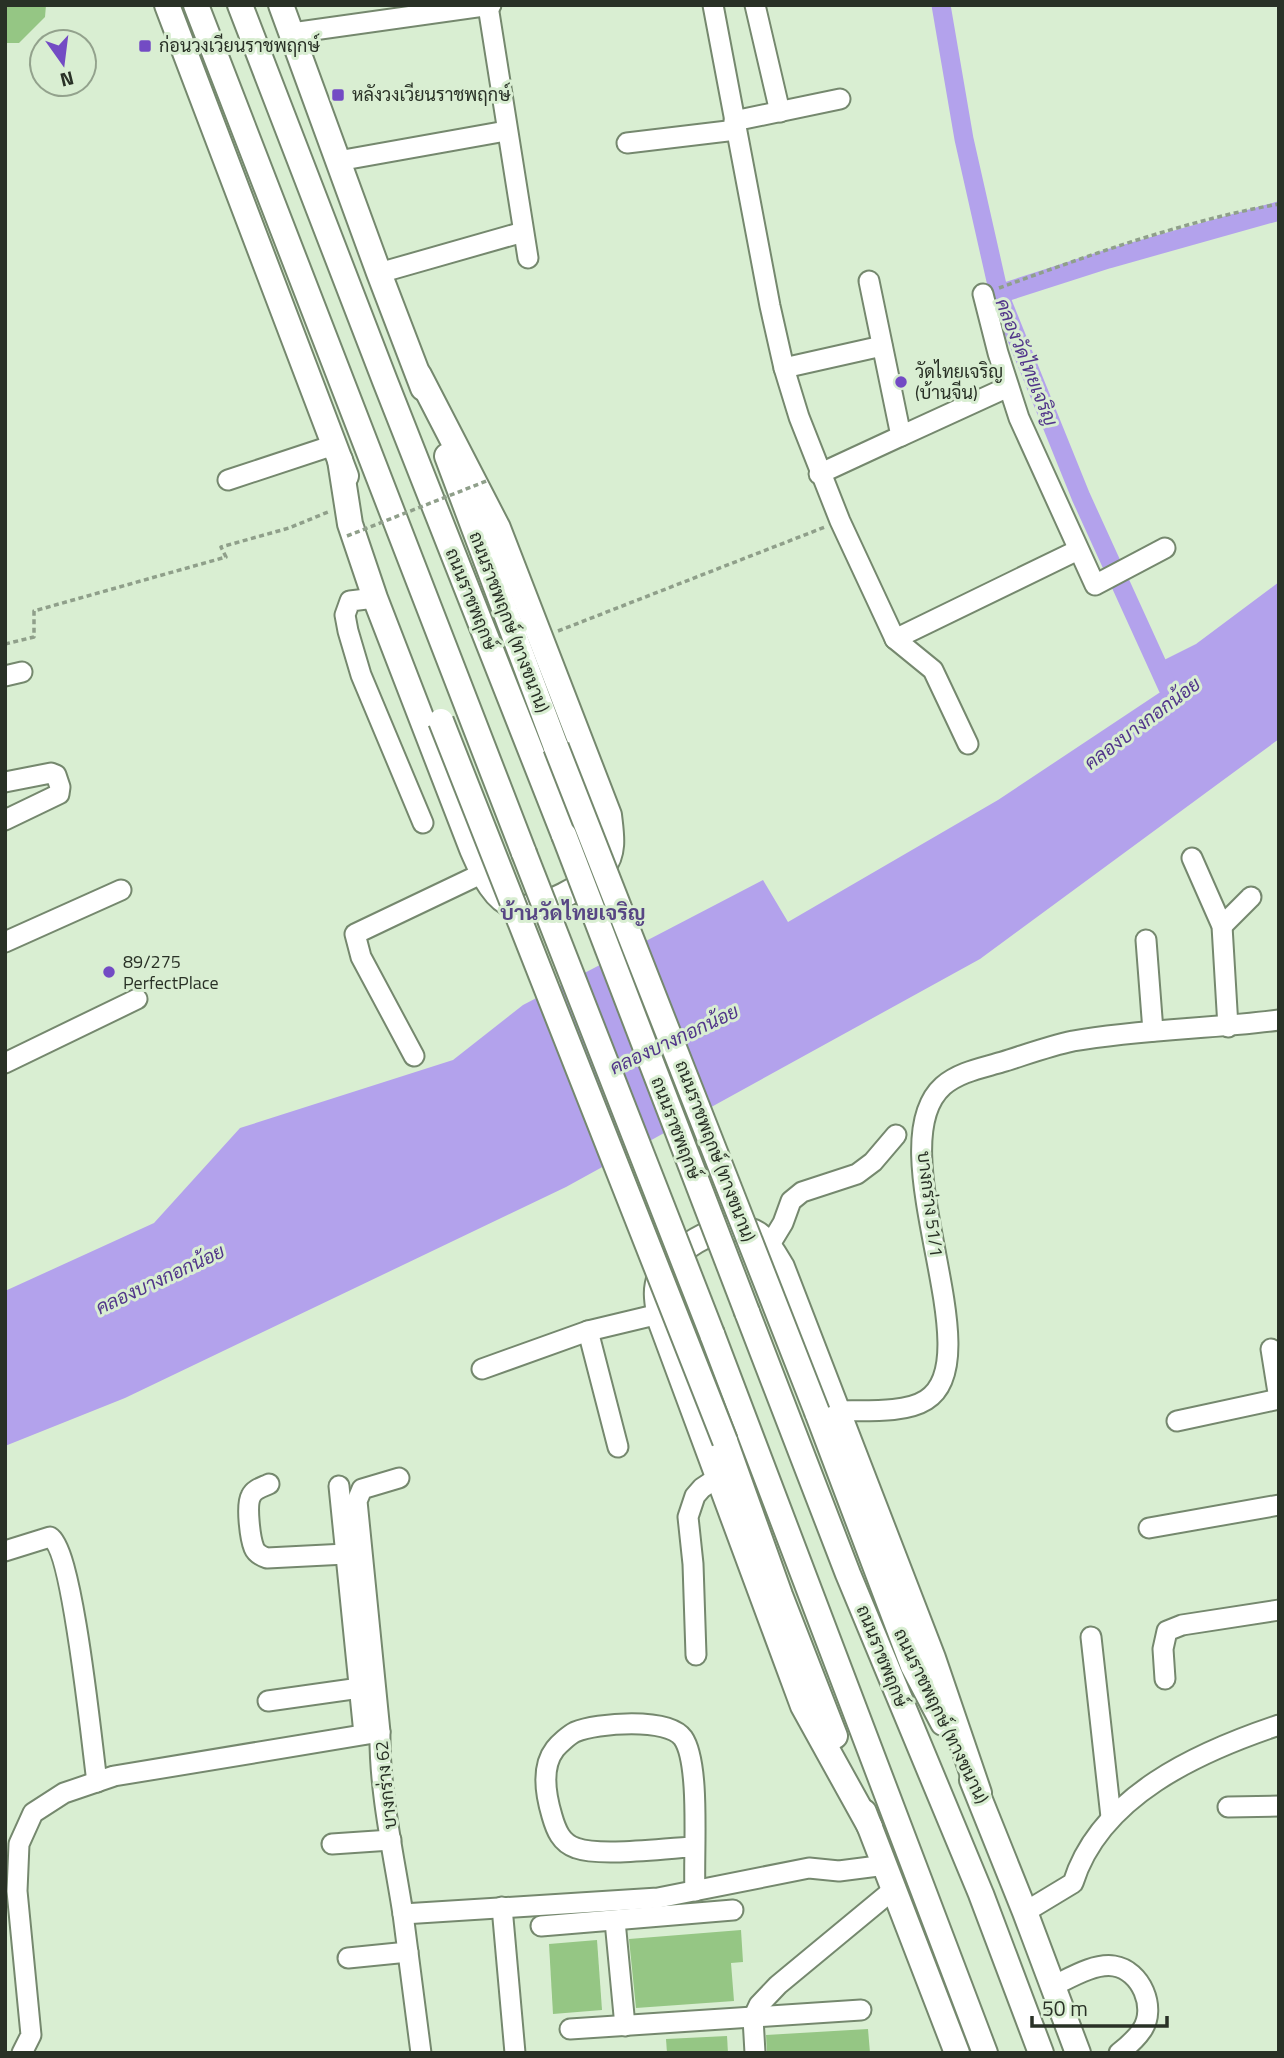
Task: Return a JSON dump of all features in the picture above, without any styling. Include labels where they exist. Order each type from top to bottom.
[{"type":"main road","points":[[167,5],[441,721],[725,1441],[780,1595],[957,2053]]},
{"type":"main road","points":[[196,5],[712,1334],[985,2053]]},
{"type":"main road","name":"ถนนราชพฤกษ์","points":[[240,5],[564,835],[848,1574],[981,1894],[1041,2053]]},
{"type":"main road","name":"ถนนราชพฤกษ์ (ทางขนาน)","points":[[281,5],[556,747],[827,1412],[913,1666],[979,1793],[1078,2053]]},
{"type":"main road","points":[[337,452],[350,524],[375,598],[483,873],[503,899],[517,907],[533,908],[553,900],[590,880],[604,866],[613,843],[610,815],[498,528],[419,375]]},
{"type":"main road","points":[[827,1412],[782,1267],[769,1246],[759,1235],[740,1229],[724,1229],[684,1247],[669,1262],[659,1279],[656,1297],[659,1314],[678,1373],[803,1706],[870,1827]]},
{"type":"street","points":[[713,5],[784,368],[819,474],[895,639],[933,670],[968,744]]},
{"type":"street","points":[[755,5],[780,111]]},
{"type":"street","points":[[292,33],[371,13],[489,6],[506,131],[528,258]]},
{"type":"street","points":[[627,143],[735,125],[780,111],[840,99]]},
{"type":"street","points":[[338,161],[506,131]]},
{"type":"street","points":[[379,273],[523,232]]},
{"type":"street","points":[[869,281],[901,436]]},
{"type":"street","points":[[983,294],[1019,418],[1095,585],[1165,548]]},
{"type":"street","points":[[784,368],[882,346]]},
{"type":"street","points":[[819,474],[1008,387]]},
{"type":"street","points":[[228,480],[337,452]]},
{"type":"street","points":[[895,639],[1078,550]]},
{"type":"street","points":[[375,598],[350,601],[345,615],[348,631],[361,675],[423,823]]},
{"type":"street","points":[[5,782],[51,773],[56,775],[61,790],[59,794],[5,820]]},
{"type":"street","points":[[1192,858],[1222,926],[1228,1027]]},
{"type":"street","points":[[414,1056],[361,957],[355,934],[483,873]]},
{"type":"street","points":[[5,942],[121,890]]},
{"type":"street","points":[[1222,926],[1251,897]]},
{"type":"street","points":[[1146,940],[1153,1031]]},
{"type":"street","points":[[5,1063],[137,999]]},
{"type":"street","name":"บางกร่าง 51/1","points":[[827,1412],[909,1408],[926,1401],[939,1390],[945,1372],[947,1331],[922,1167],[922,1131],[929,1105],[943,1087],[963,1074],[1071,1041],[1279,1020]]},
{"type":"street","points":[[769,1246],[783,1223],[791,1201],[802,1192],[857,1174],[873,1162],[896,1135]]},
{"type":"street","points":[[482,1368],[588,1331],[659,1314]]},
{"type":"street","points":[[588,1331],[618,1447]]},
{"type":"street","points":[[1177,1420],[1279,1399],[1271,1349]]},
{"type":"street","points":[[372,1733],[357,1501],[362,1489],[399,1478]]},
{"type":"street","points":[[696,1655],[688,1517],[695,1496],[718,1478]]},
{"type":"street","points":[[269,1484],[250,1496],[254,1548],[258,1554],[267,1558],[346,1554]]},
{"type":"street","points":[[340,1486],[360,1688],[372,1733]]},
{"type":"street","points":[[1149,1528],[1279,1505]]},
{"type":"street","points":[[5,1551],[50,1537],[57,1543],[80,1645],[97,1782]]},
{"type":"street","points":[[1165,1679],[1163,1649],[1167,1631],[1182,1625],[1279,1610]]},
{"type":"street","points":[[1091,1637],[1111,1817]]},
{"type":"street","points":[[268,1701],[360,1688]]},
{"type":"street","points":[[693,1847],[592,1852],[573,1848],[557,1834],[550,1810],[545,1775],[554,1750],[574,1732],[619,1724],[664,1727],[682,1737],[690,1757],[694,1780],[695,1891]]},
{"type":"street","points":[[1026,1912],[1073,1883],[1079,1864],[1111,1817],[1163,1777],[1197,1759],[1279,1725]]},
{"type":"street","name":"บางกร่าง 62","points":[[22,2053],[31,2035],[11,1851],[33,1813],[64,1793],[114,1776],[372,1733],[380,1751],[421,2053]]},
{"type":"street","points":[[1228,1807],[1279,1806]]},
{"type":"street","points":[[332,1844],[391,1840]]},
{"type":"street","points":[[403,1914],[658,1898],[809,1868],[839,1871],[886,1865]]},
{"type":"street","points":[[755,2053],[753,2018],[767,1995],[894,1889]]},
{"type":"street","points":[[502,1907],[515,2053]]},
{"type":"street","points":[[541,1926],[733,1910]]},
{"type":"street","points":[[615,1921],[625,2026]]},
{"type":"street","points":[[348,1958],[408,1952]]},
{"type":"street","points":[[1053,1986],[1094,1968],[1114,1965],[1129,1971],[1140,1984],[1149,2005],[1144,2028],[1119,2053]]},
{"type":"street","points":[[570,2029],[861,2010]]},
{"type":"path","points":[[1004,286],[1095,254],[1191,225],[1279,204]]},
{"type":"path","points":[[347,536],[489,480]]},
{"type":"path","points":[[5,644],[34,637],[34,611],[226,557],[221,547],[289,528],[329,512]]},
{"type":"path","points":[[547,635],[840,522]]},
{"type":"water","name":"คลองบางกอกน้อย","points":[[1279,582],[1279,739],[980,959],[566,1187],[125,1398],[5,1446],[5,1291],[154,1223],[240,1128],[453,1060],[523,1005],[763,880],[788,922],[998,800],[1162,691],[1152,666],[1196,644]]},
{"type":"building","points":[[5,5],[46,5],[45,17],[34,28],[28,28],[28,34],[19,43],[5,43]]},
{"type":"building","points":[[741,1930],[743,1962],[731,1963],[734,2001],[636,2008],[629,1939]]},
{"type":"building","points":[[597,1940],[602,2010],[553,2014],[549,1944]]},
{"type":"building","points":[[868,2029],[870,2053],[767,2053],[766,2035]]},
{"type":"building","points":[[727,2036],[728,2053],[667,2053],[666,2039]]},
{"type":"waterway","name":"คลองวัดไทยเจริญ","points":[[941,5],[964,139],[999,294],[1081,497],[1168,688]]},
{"type":"waterway","points":[[999,294],[1108,259],[1279,211]]},
{"type":"place","name":"ก่อนวงเวียนราชพฤกษ์","points":[[145,46]]},
{"type":"place","name":"หลังวงเวียนราชพฤกษ์","points":[[338,95]]},
{"type":"place","name":"วัดไทยเจริญ (บ้านจีน)","points":[[901,382]]},
{"type":"place","name":"89/275 PerfectPlace","points":[[109,972]]},
{"type":"district","name":"บ้านวัดไทยเจริญ","points":[[573,913]]}]
